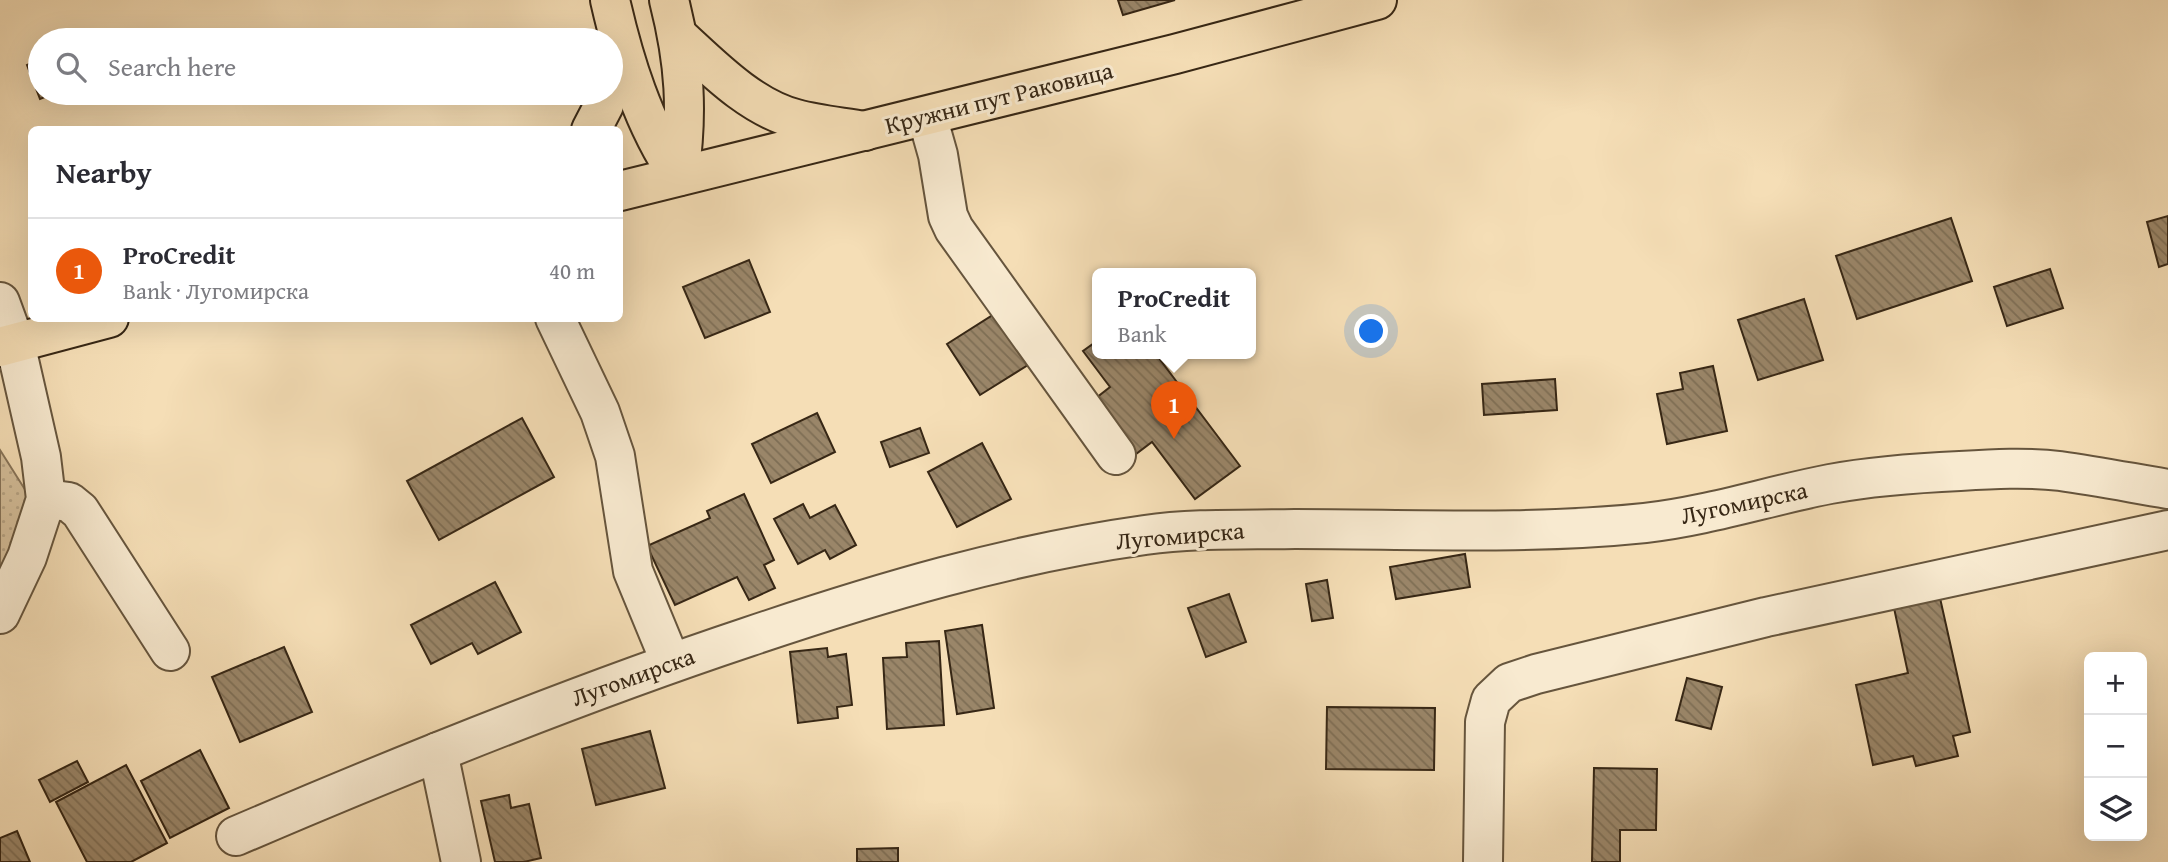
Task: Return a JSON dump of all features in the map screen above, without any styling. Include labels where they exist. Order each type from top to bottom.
[{"type":"main road","points":[[610,0],[612,28]]},
{"type":"main road","points":[[669,0],[678,36],[685,93],[685,133],[679,176]]},
{"type":"main road","name":"Кружни пут Раковица","points":[[623,190],[927,116],[1377,0]]},
{"type":"main road","points":[[678,36],[738,91],[767,106],[794,119],[865,131]]},
{"type":"main road","points":[[623,75],[661,149],[679,176]]},
{"type":"main road","points":[[593,126],[604,105]]},
{"type":"main road","points":[[7,345],[94,322]]},
{"type":"street","points":[[927,116],[938,155],[948,216],[954,229],[1116,455]]},
{"type":"street","points":[[0,302],[7,345],[41,457],[46,499],[27,557],[0,614]]},
{"type":"street","points":[[557,322],[600,412],[615,456],[633,572],[671,663]]},
{"type":"street","name":"Лугомирска","points":[[236,836],[370,778],[671,663],[839,607],[1016,559],[1152,534],[1212,530],[1557,529],[1643,523],[1692,516],[1834,484],[1902,474],[1993,469],[2055,470],[2168,489]]},
{"type":"street","points":[[46,499],[69,502],[80,511],[170,651]]},
{"type":"street","points":[[1483,862],[1485,722],[1491,700],[1509,683],[1766,617],[2168,530]]},
{"type":"street","points":[[438,752],[461,862]]},
{"type":"shaded area","points":[[0,450],[31,499],[0,574]]},
{"type":"building","points":[[1118,0],[1175,0],[1123,15]]},
{"type":"building","points":[[2168,216],[2168,264],[2159,267],[2147,222]]},
{"type":"building","points":[[1951,218],[1972,281],[1857,319],[1836,256]]},
{"type":"building","points":[[749,260],[770,312],[705,338],[683,287]]},
{"type":"building","points":[[2050,269],[2063,308],[2007,326],[1994,287]]},
{"type":"building","points":[[1804,299],[1823,360],[1758,380],[1738,320]]},
{"type":"building","points":[[996,313],[1028,365],[980,395],[947,344]]},
{"type":"building","points":[[1092,345],[1092,359],[1160,359],[1240,466],[1195,499],[1152,442],[1132,457],[1091,402],[1110,387],[1083,351]]},
{"type":"building","points":[[1713,366],[1727,431],[1667,444],[1657,394],[1683,389],[1680,373]]},
{"type":"building","points":[[1555,379],[1557,410],[1484,415],[1482,384]]},
{"type":"building","points":[[817,413],[835,452],[771,483],[752,444]]},
{"type":"building","points":[[522,418],[554,477],[439,540],[407,481]]},
{"type":"building","points":[[920,428],[929,453],[890,467],[881,442]]},
{"type":"building","points":[[982,443],[1011,499],[957,527],[928,472]]},
{"type":"building","points":[[744,494],[774,560],[764,565],[775,588],[749,600],[737,577],[675,605],[647,546],[710,518],[707,511]]},
{"type":"building","points":[[803,504],[810,518],[835,505],[856,545],[830,559],[825,550],[798,564],[774,519]]},
{"type":"building","points":[[1465,554],[1470,587],[1396,599],[1390,567]]},
{"type":"building","points":[[1327,580],[1333,618],[1312,621],[1306,584]]},
{"type":"building","points":[[495,582],[521,632],[478,654],[472,643],[431,664],[411,625]]},
{"type":"building","points":[[1229,594],[1246,642],[1206,657],[1188,608]]},
{"type":"building","points":[[1940,598],[1970,732],[1953,736],[1958,756],[1916,766],[1913,756],[1873,765],[1856,685],[1908,673],[1894,608]]},
{"type":"building","points":[[982,625],[994,708],[957,714],[945,631]]},
{"type":"building","points":[[939,641],[944,725],[887,729],[883,658],[907,657],[906,643]]},
{"type":"building","points":[[284,647],[312,712],[240,742],[212,677]]},
{"type":"building","points":[[827,648],[828,657],[846,654],[852,705],[837,707],[838,718],[798,723],[790,652]]},
{"type":"building","points":[[1687,678],[1722,687],[1711,729],[1676,720]]},
{"type":"building","points":[[1327,707],[1435,708],[1434,770],[1326,769]]},
{"type":"building","points":[[650,731],[665,788],[596,805],[582,749]]},
{"type":"building","points":[[200,750],[229,808],[170,838],[141,781]]},
{"type":"building","points":[[77,761],[88,782],[50,802],[39,780]]},
{"type":"building","points":[[126,765],[167,843],[131,862],[87,862],[56,802]]},
{"type":"building","points":[[1594,768],[1657,769],[1656,830],[1620,830],[1620,862],[1592,862]]},
{"type":"building","points":[[509,795],[511,808],[529,804],[541,858],[524,862],[495,862],[481,801]]},
{"type":"building","points":[[17,831],[30,862],[0,862],[0,838]]},
{"type":"building","points":[[898,848],[898,862],[857,862],[857,849]]},
{"type":"place","name":"ProCredit","points":[[1174,439]]}]
